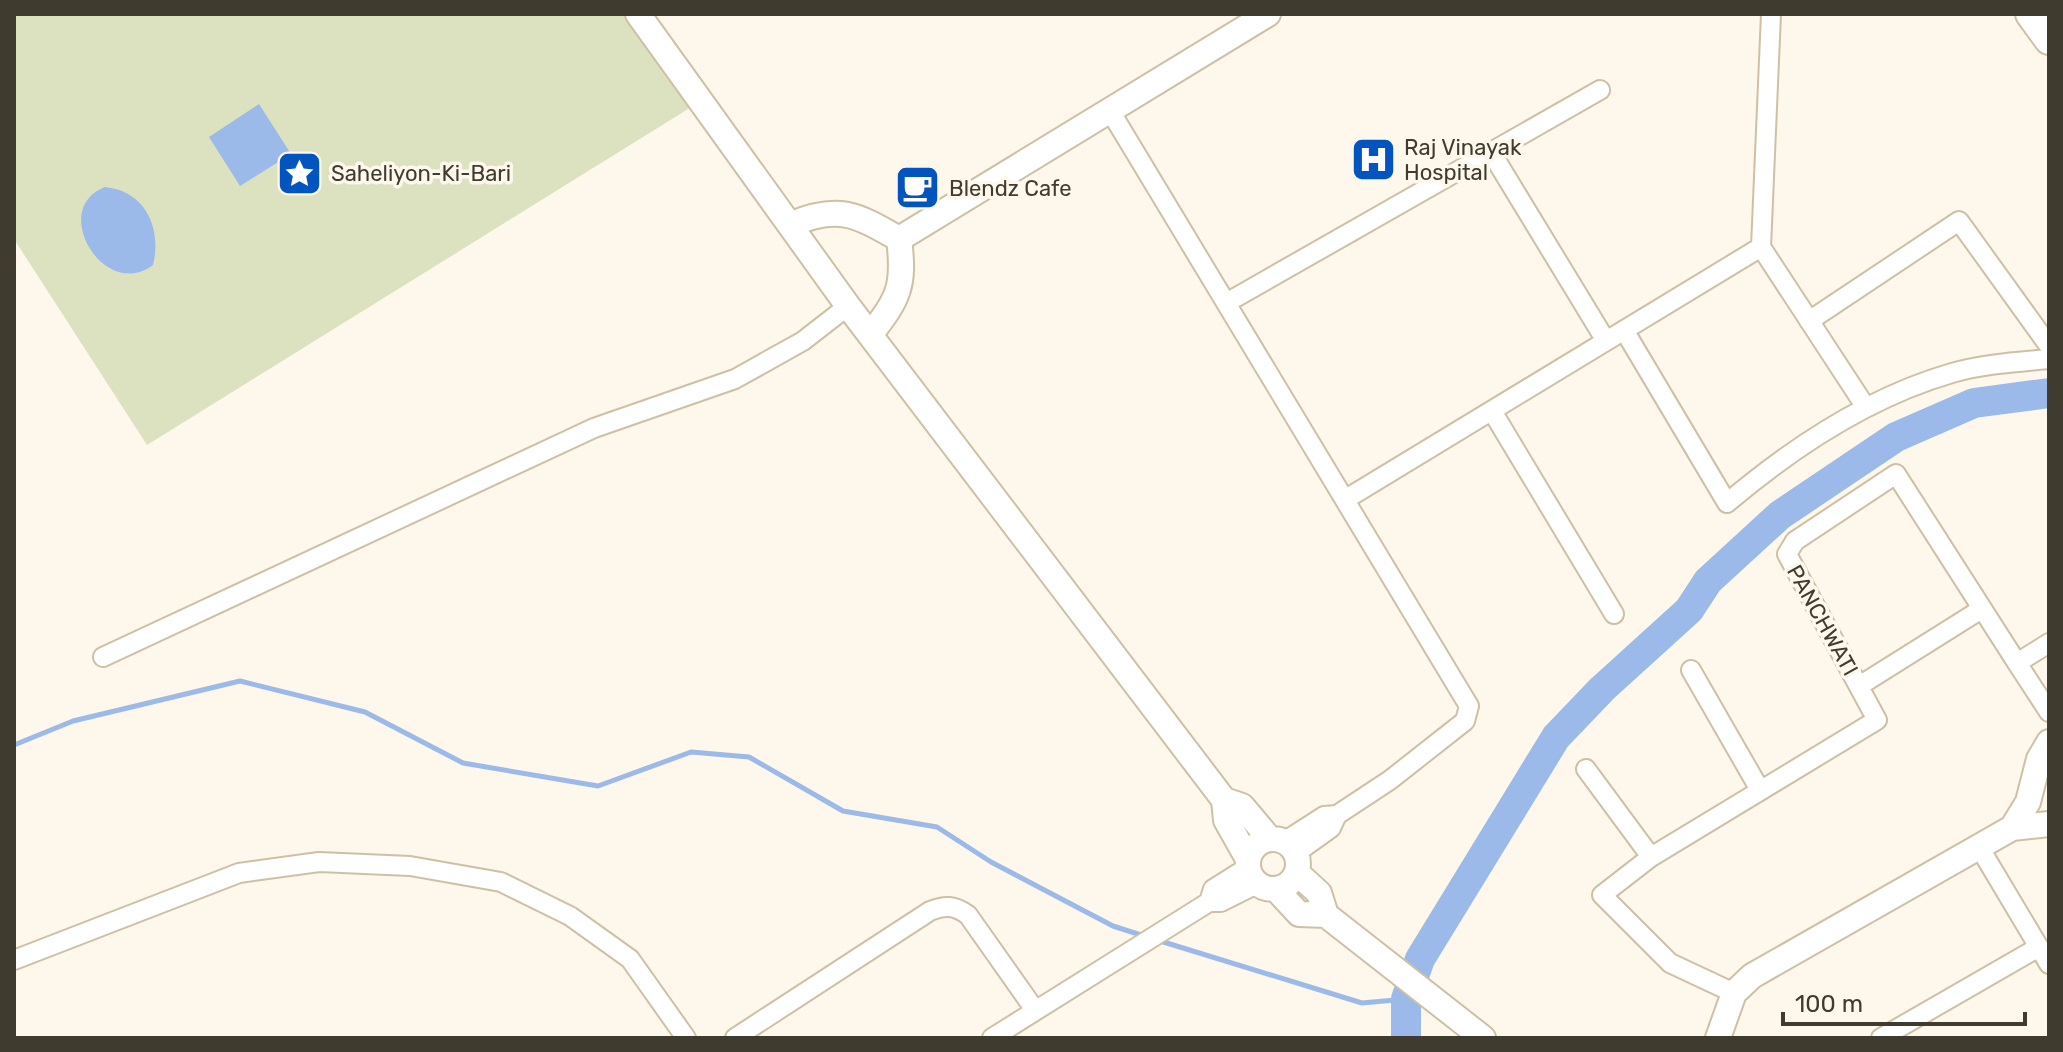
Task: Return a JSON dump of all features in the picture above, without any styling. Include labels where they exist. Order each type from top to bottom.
[{"type":"main road","points":[[638,14],[792,224],[848,306],[1224,800],[1226,820],[1257,875],[1299,914],[1326,915]]},
{"type":"main road","points":[[899,239],[1268,14]]},
{"type":"main road","points":[[2030,14],[2049,40]]},
{"type":"main road","points":[[792,224],[820,212],[860,217],[899,239]]},
{"type":"main road","points":[[870,335],[890,310],[904,276],[899,239]]},
{"type":"main road","points":[[2012,828],[2028,802],[2039,759],[2049,742]]},
{"type":"main road","points":[[1224,800],[1242,806],[1287,851],[1319,893],[1326,915],[1483,1038]]},
{"type":"main road","points":[[1718,1038],[1734,993],[1752,976],[1978,845],[2012,828],[2049,824]]},
{"type":"main road","points":[[1257,875],[1255,845],[1287,851]]},
{"type":"main road","points":[[1257,875],[1289,884],[1287,851]]},
{"type":"street","points":[[1771,14],[1761,247],[1865,406]]},
{"type":"street","points":[[1226,303],[1600,90]]},
{"type":"street","points":[[1109,109],[1469,706],[1465,721],[1390,780],[1337,815],[1324,816],[1287,851]]},
{"type":"street","points":[[1491,152],[1606,341]]},
{"type":"street","points":[[1809,321],[1959,221],[2049,346]]},
{"type":"street","points":[[1346,499],[1761,247]]},
{"type":"street","points":[[103,657],[594,428],[735,379],[803,341],[848,306]]},
{"type":"street","points":[[1624,330],[1727,503],[1761,474],[1865,406],[1956,372],[2049,359]]},
{"type":"street","points":[[1492,411],[1614,614]]},
{"type":"street","name":"PANCHWATI","points":[[1896,474],[1980,610],[1859,686],[1787,554],[1795,541],[1896,474]]},
{"type":"street","points":[[1980,610],[2049,712]]},
{"type":"street","points":[[2017,663],[2049,643]]},
{"type":"street","points":[[1691,670],[1760,790]]},
{"type":"street","points":[[1734,993],[1670,963],[1602,895],[1651,857],[1877,720],[1859,686]]},
{"type":"street","points":[[1586,769],[1651,857]]},
{"type":"street","points":[[1978,845],[2049,964]]},
{"type":"street","points":[[14,960],[239,873],[319,862],[410,866],[501,882],[570,916],[630,959],[686,1038]]},
{"type":"street","points":[[992,1038],[1209,902],[1213,889],[1257,875]]},
{"type":"street","points":[[735,1038],[930,911],[944,906],[959,908],[968,915],[1035,1010]]},
{"type":"street","points":[[1881,1038],[2039,947]]},
{"type":"green space","name":"Saheliyon-Ki-Bari","points":[[14,14],[627,14],[693,106],[147,445],[14,239]]},
{"type":"water","points":[[259,104],[291,154],[240,186],[209,137]]},
{"type":"water","points":[[105,187],[131,196],[148,214],[155,238],[153,265],[135,273],[117,272],[102,262],[90,248],[82,231],[82,214],[89,198]]},
{"type":"waterway","points":[[1406,1038],[1406,999],[1420,959],[1556,737],[1602,689],[1689,610],[1708,581],[1780,515],[1896,437],[1974,403],[2049,393]]},
{"type":"waterway","points":[[14,745],[73,721],[240,681],[365,712],[463,763],[598,786],[691,752],[749,757],[843,811],[937,827],[991,862],[1113,926],[1144,936]]},
{"type":"waterway","points":[[1157,940],[1362,1003],[1406,999]]},
{"type":"place","name":"Raj Vinayak Hospital","points":[[1373,160]]},
{"type":"place","name":"Saheliyon-Ki-Bari","points":[[300,173]]},
{"type":"place","name":"Blendz Cafe","points":[[918,188]]}]
